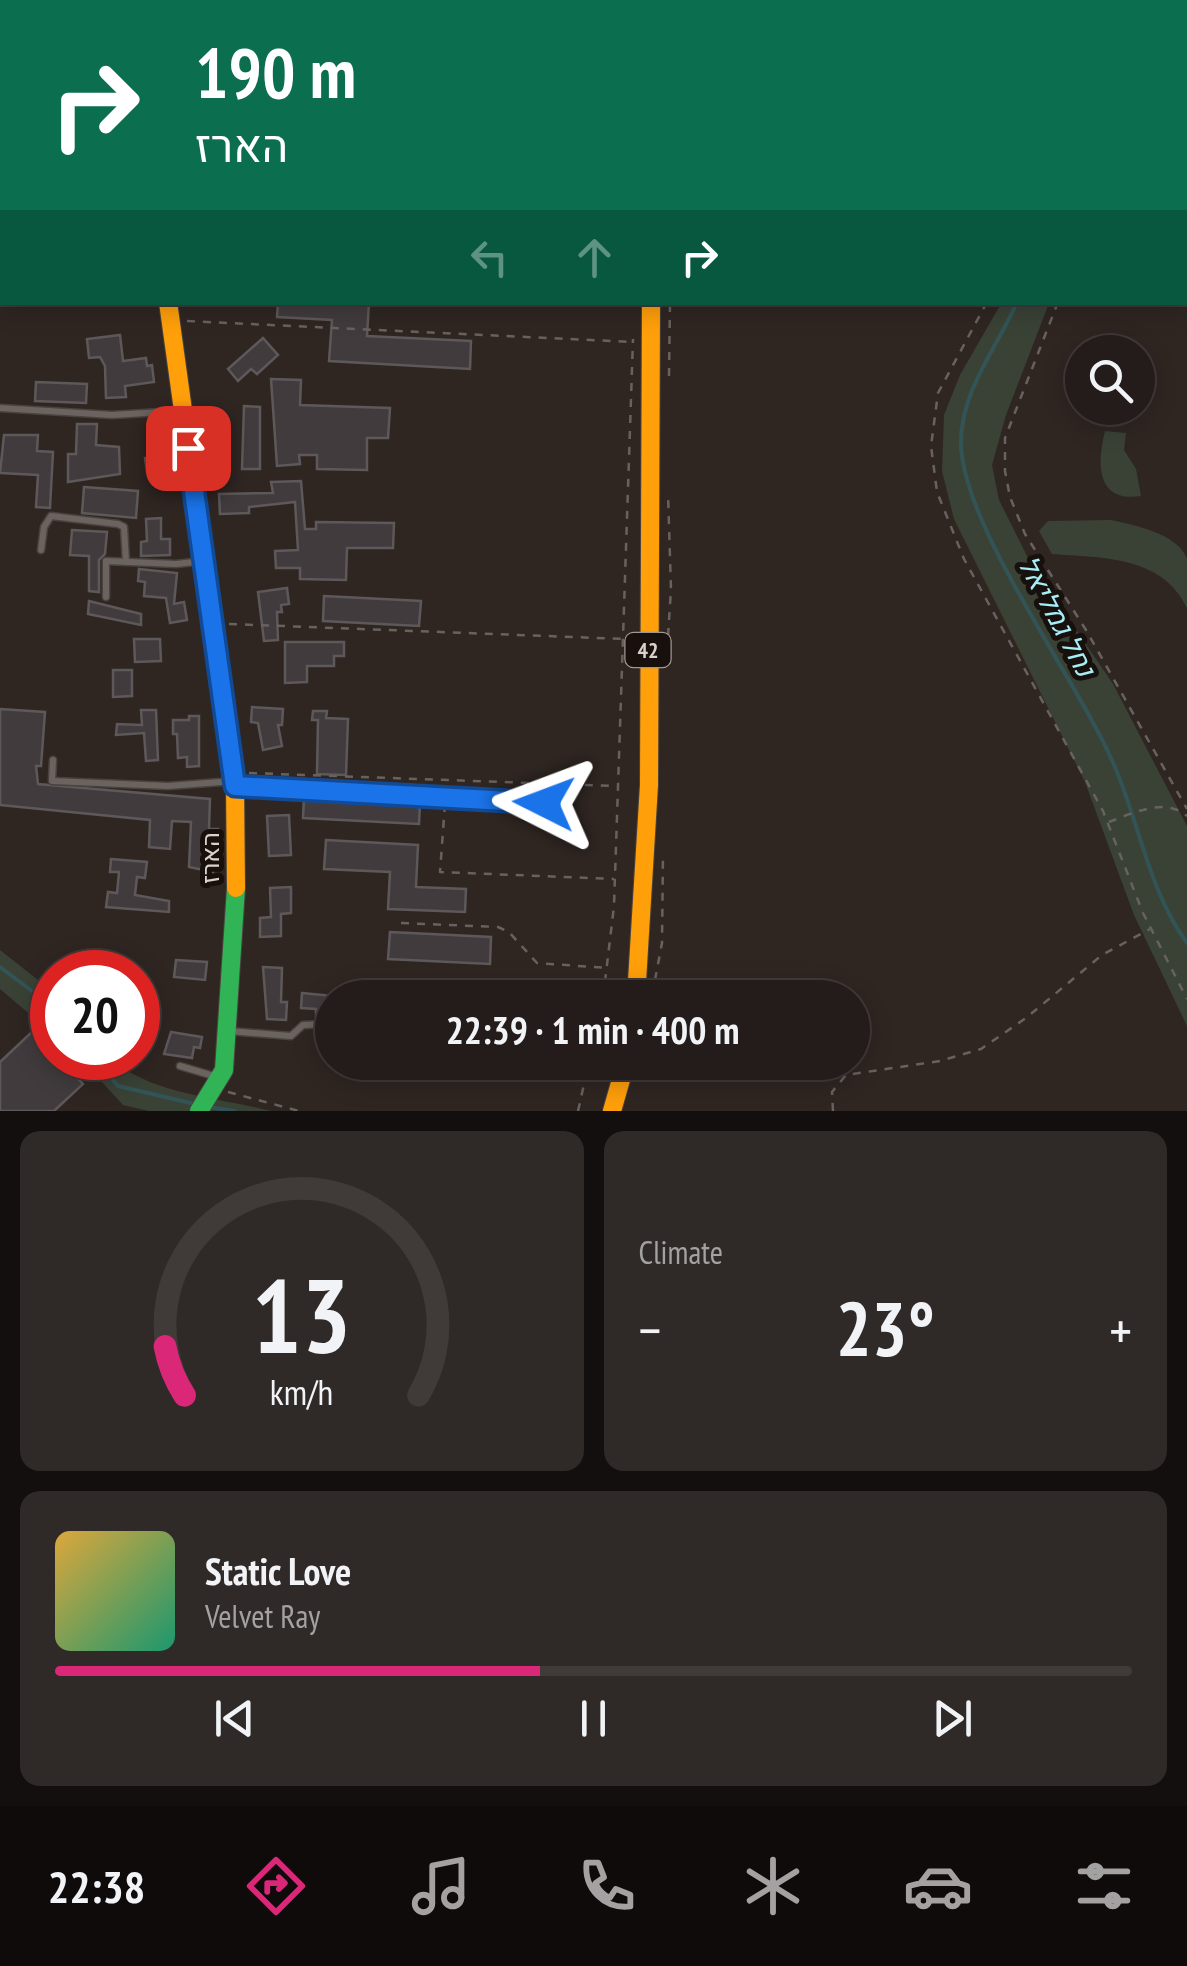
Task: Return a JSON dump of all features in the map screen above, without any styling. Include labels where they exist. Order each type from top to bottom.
[{"type":"main road","name":"הארז","points":[[168,305],[234,780],[237,871],[226,1030],[211,1094]]},
{"type":"main road","name":"42","points":[[637,980],[649,785],[651,305]]},
{"type":"main road","points":[[612,1111],[621,1080]]},
{"type":"lane","points":[[0,408],[112,415],[182,410]]},
{"type":"lane","points":[[41,550],[44,528],[51,516],[118,524],[124,527],[126,562]]},
{"type":"lane","points":[[106,598],[106,561],[203,561]]},
{"type":"lane","points":[[53,760],[52,781],[168,786],[234,780],[544,803]]},
{"type":"lane","points":[[226,1030],[291,1036],[303,1025],[315,1024]]},
{"type":"lane","points":[[180,1066],[211,1094]]},
{"type":"path","points":[[985,305],[938,393],[932,468],[964,559],[1107,822],[1187,999]]},
{"type":"path","points":[[1057,305],[1006,438],[1004,471],[1010,497],[1025,534],[1086,630],[1187,808]]},
{"type":"path","points":[[171,325],[183,320],[633,342]]},
{"type":"path","points":[[607,980],[625,639],[634,322]]},
{"type":"path","points":[[212,623],[625,639]]},
{"type":"path","points":[[234,780],[618,786]]},
{"type":"path","points":[[445,798],[440,872],[614,878]]},
{"type":"path","points":[[1107,822],[1144,809],[1170,807],[1187,816]]},
{"type":"path","points":[[401,922],[498,927],[509,932],[538,964],[609,968]]},
{"type":"path","points":[[833,1111],[832,1092],[846,1074],[940,1061],[981,1049],[1026,1018],[1102,955],[1152,928]]},
{"type":"path","points":[[578,1111],[585,1080]]},
{"type":"path","points":[[211,1094],[299,1111]]},
{"type":"green space","points":[[1000,305],[1048,305],[1006,415],[992,465],[999,500],[1030,562],[1113,684],[1187,826],[1187,1026],[1134,915],[1085,782],[954,519],[942,471],[944,415],[960,375]]},
{"type":"green space","points":[[1105,431],[1126,433],[1124,450],[1136,469],[1141,496],[1115,493],[1103,478]]},
{"type":"green space","points":[[1111,520],[1154,532],[1182,550],[1187,559],[1187,608],[1176,591],[1146,569],[1110,559],[1052,554],[1039,531],[1048,521]]},
{"type":"green space","points":[[0,950],[30,974],[30,1014],[0,989]]},
{"type":"green space","points":[[100,1080],[145,1080],[271,1111],[149,1111],[123,1105]]},
{"type":"building","points":[[278,305],[369,305],[367,336],[471,341],[470,369],[329,361],[332,320],[277,317]]},
{"type":"building","points":[[120,335],[123,361],[146,358],[147,366],[152,365],[154,382],[125,386],[126,397],[106,398],[105,366],[100,357],[89,358],[87,339]]},
{"type":"building","points":[[263,338],[278,355],[257,374],[251,369],[238,381],[228,369]]},
{"type":"building","points":[[271,379],[301,380],[300,405],[390,408],[388,438],[367,438],[367,470],[317,469],[317,455],[299,455],[300,464],[277,466]]},
{"type":"building","points":[[36,382],[87,384],[86,403],[35,401]]},
{"type":"building","points":[[244,406],[260,407],[260,469],[242,469]]},
{"type":"building","points":[[77,424],[97,424],[96,445],[119,447],[120,474],[68,482],[68,454],[76,454]]},
{"type":"building","points":[[4,435],[38,435],[37,451],[53,452],[50,508],[36,507],[38,475],[0,473]]},
{"type":"building","points":[[170,447],[173,468],[147,472],[145,458],[152,457],[151,450]]},
{"type":"building","points":[[301,481],[305,529],[316,529],[316,522],[394,523],[393,548],[347,548],[346,580],[300,579],[300,568],[276,568],[275,551],[298,550],[295,502],[249,507],[249,513],[220,514],[219,494],[273,493],[271,482]]},
{"type":"building","points":[[84,487],[138,491],[136,518],[82,513]]},
{"type":"building","points":[[161,518],[161,539],[170,539],[170,555],[141,556],[141,542],[147,541],[146,519]]},
{"type":"building","points":[[72,530],[107,532],[105,554],[99,560],[99,592],[89,591],[89,556],[70,555]]},
{"type":"building","points":[[139,569],[177,573],[174,604],[184,602],[187,620],[170,623],[166,598],[144,596],[145,582],[138,581]]},
{"type":"building","points":[[287,588],[289,604],[281,605],[282,612],[277,612],[278,640],[264,641],[258,592]]},
{"type":"building","points":[[324,596],[421,601],[419,626],[323,621]]},
{"type":"building","points":[[89,601],[141,614],[141,625],[88,614]]},
{"type":"building","points":[[134,639],[160,639],[161,661],[135,662]]},
{"type":"building","points":[[285,642],[344,642],[344,656],[334,656],[334,666],[307,666],[307,682],[285,683]]},
{"type":"building","points":[[113,670],[132,670],[132,696],[113,697]]},
{"type":"building","points":[[252,707],[283,709],[282,725],[278,725],[282,746],[263,750],[258,723],[251,722]]},
{"type":"building","points":[[0,709],[45,712],[41,766],[36,766],[38,784],[210,799],[209,829],[218,829],[213,872],[189,867],[191,822],[172,821],[170,849],[149,847],[150,820],[0,805]]},
{"type":"building","points":[[141,710],[156,710],[158,760],[146,761],[144,733],[116,735],[117,724],[142,725]]},
{"type":"building","points":[[313,711],[327,711],[326,718],[348,719],[346,775],[317,774],[318,720],[312,720]]},
{"type":"building","points":[[189,716],[199,716],[199,766],[187,767],[187,757],[178,758],[173,720],[189,720]]},
{"type":"building","points":[[304,797],[420,803],[419,824],[303,818]]},
{"type":"building","points":[[289,815],[291,855],[269,856],[267,816]]},
{"type":"building","points":[[326,840],[418,845],[416,887],[466,889],[465,912],[388,909],[390,872],[324,869]]},
{"type":"building","points":[[111,859],[147,862],[145,878],[137,877],[135,895],[169,901],[169,912],[106,907],[108,892],[117,893],[119,872],[110,872]]},
{"type":"building","points":[[291,887],[291,913],[281,914],[281,936],[260,937],[260,918],[271,917],[270,888]]},
{"type":"building","points":[[390,932],[491,937],[490,964],[388,959]]},
{"type":"building","points":[[176,960],[207,962],[205,980],[174,977]]},
{"type":"building","points":[[263,967],[282,968],[281,1002],[287,1002],[286,1020],[267,1019]]},
{"type":"building","points":[[302,993],[315,994],[315,1009],[301,1008]]},
{"type":"building","points":[[171,1032],[202,1037],[192,1058],[164,1054]]},
{"type":"building","points":[[30,1034],[30,1080],[79,1080],[83,1084],[54,1111],[0,1111],[0,1062]]},
{"type":"waterway","name":"נחל גמליאל","points":[[1015,305],[967,406],[961,444],[967,479],[1001,561],[1115,767],[1154,880],[1187,943]]},
{"type":"waterway","points":[[0,967],[30,990]]},
{"type":"waterway","points":[[113,1080],[118,1086],[195,1104]]},
{"type":"waterway","points":[[209,1107],[234,1111]]},
{"type":"traffic: fast","points":[[199,1111],[224,1070],[236,888]]},
{"type":"traffic: slow","points":[[168,305],[235,786],[236,888]]},
{"type":"traffic: slow","points":[[637,980],[649,785],[651,305]]},
{"type":"traffic: slow","points":[[612,1111],[621,1080]]},
{"type":"route","points":[[188,448],[235,786],[544,803]]}]
